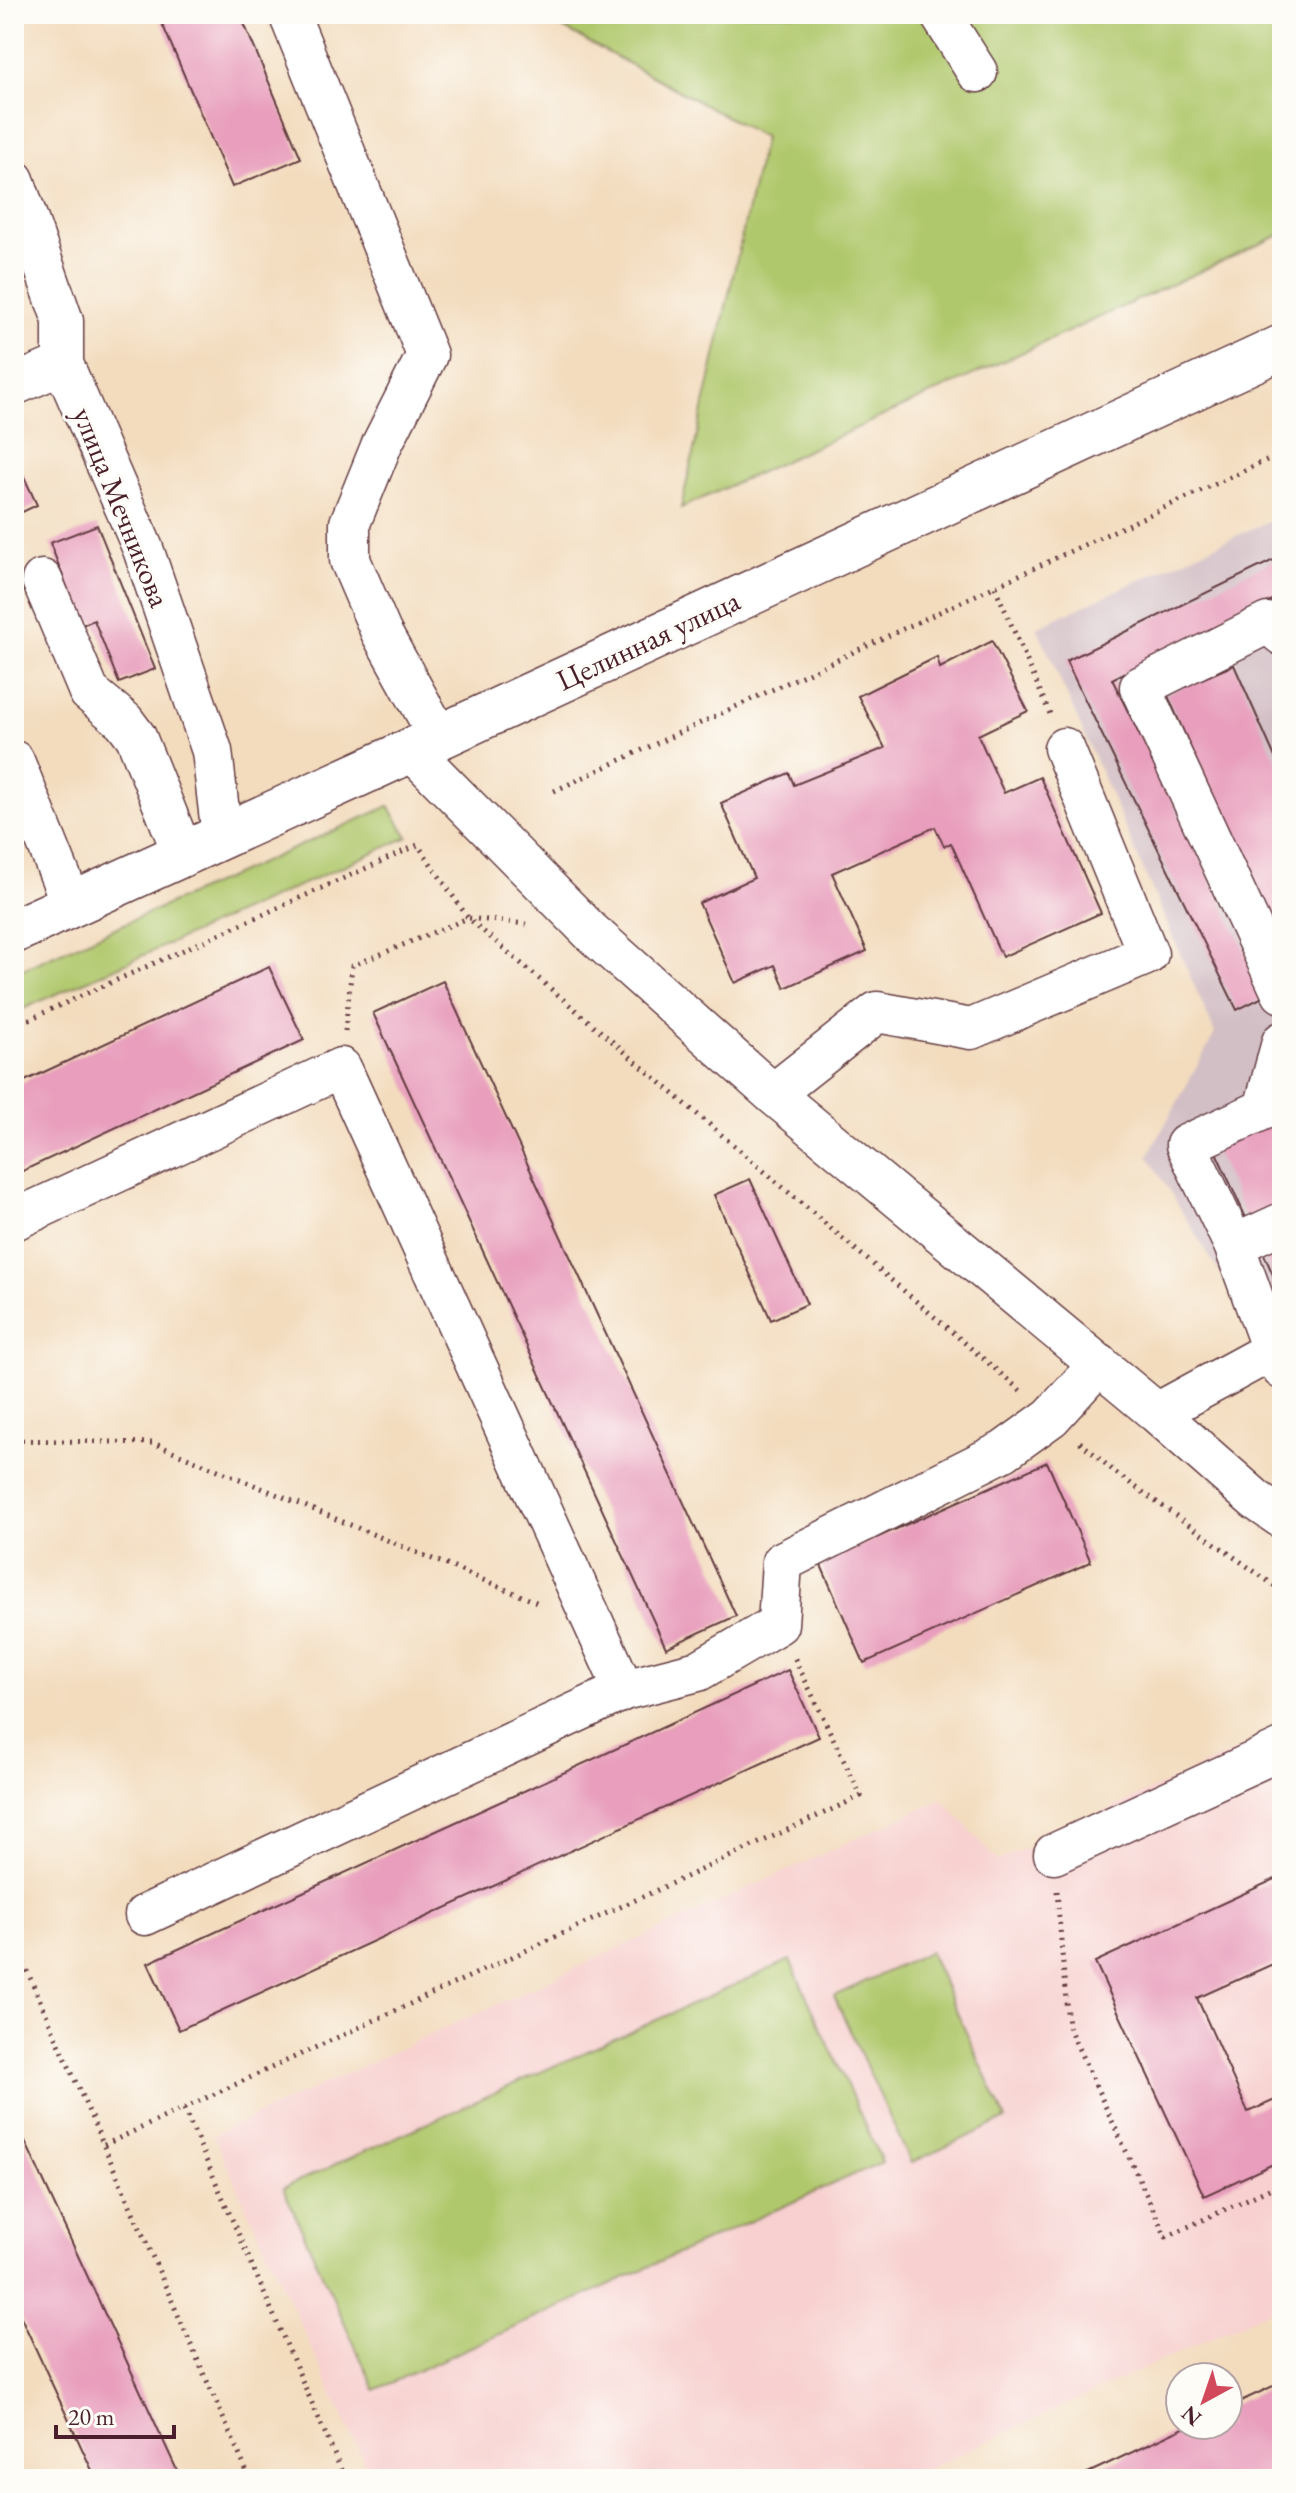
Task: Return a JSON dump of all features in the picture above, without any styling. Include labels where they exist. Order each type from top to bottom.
[{"type":"main road","name":"Целинная улица","points":[[14,931],[1282,347]]},
{"type":"street","points":[[289,14],[427,355],[382,444],[350,523],[350,560],[425,744],[591,932],[773,1094],[1099,1364],[1256,1500],[1282,1518]]},
{"type":"street","points":[[940,14],[977,72]]},
{"type":"street","name":"улица Мечникова","points":[[14,180],[63,321],[63,364],[143,549],[212,751],[222,837]]},
{"type":"street","points":[[14,385],[63,364]]},
{"type":"street","points":[[42,580],[89,692],[124,721],[136,737],[183,854]]},
{"type":"street","points":[[1282,635],[1268,623],[1140,687],[1282,993]]},
{"type":"street","points":[[773,1094],[877,1012],[971,1029],[1148,954],[1064,748]]},
{"type":"street","points":[[14,761],[72,905]]},
{"type":"street","points":[[1157,1413],[1279,1355],[1234,1245],[1186,1145],[1273,1105],[1282,1042]]},
{"type":"street","points":[[14,1220],[341,1068],[624,1690]]},
{"type":"street","points":[[1234,1245],[1282,1223]]},
{"type":"street","points":[[145,1915],[624,1690],[698,1671],[778,1624],[782,1562],[1004,1451],[1051,1417],[1099,1364]]},
{"type":"street","points":[[1054,1854],[1282,1749]]},
{"type":"path","points":[[554,791],[1282,453]]},
{"type":"path","points":[[994,587],[1064,748]]},
{"type":"path","points":[[14,1026],[418,845],[468,918],[1116,1473],[1282,1591]]},
{"type":"path","points":[[341,1068],[352,966],[468,918]]},
{"type":"path","points":[[14,1440],[153,1443],[594,1626]]},
{"type":"path","points":[[104,2145],[861,1796],[778,1624]]},
{"type":"path","points":[[1054,1854],[1068,2026],[1166,2237],[1282,2183]]},
{"type":"path","points":[[14,1941],[250,2479]]},
{"type":"path","points":[[184,2109],[345,2479]]},
{"type":"shaded area","points":[[1282,515],[1282,1375],[1148,1156],[1215,1033],[1037,627]]},
{"type":"shaded area","points":[[1282,1729],[1282,2305],[906,2479],[372,2479],[213,2135],[942,1799],[998,1861]]},
{"type":"green space","points":[[537,14],[1282,14],[1282,234],[681,508],[764,137]]},
{"type":"green space","points":[[389,806],[408,837],[14,1013],[14,973]]},
{"type":"green space","points":[[929,1952],[1006,2119],[911,2163],[834,1996]]},
{"type":"green space","points":[[790,1960],[882,2162],[375,2390],[283,2188]]},
{"type":"building","points":[[158,14],[240,14],[301,158],[232,187]]},
{"type":"building","points":[[14,455],[37,505],[14,516]]},
{"type":"building","points":[[97,525],[155,669],[119,683],[94,620],[82,625],[50,543]]},
{"type":"building","points":[[1282,556],[1282,595],[1112,679],[1267,995],[1237,1010],[1066,661]]},
{"type":"building","points":[[992,641],[1028,711],[978,735],[1004,793],[1040,777],[1101,913],[1002,957],[951,843],[944,846],[935,827],[832,873],[867,951],[785,988],[775,965],[735,983],[699,903],[754,878],[721,803],[789,773],[794,785],[885,748],[858,696],[937,657],[940,668]]},
{"type":"building","points":[[1234,665],[1282,773],[1282,954],[1167,694]]},
{"type":"building","points":[[269,967],[304,1040],[14,1175],[14,1086]]},
{"type":"building","points":[[443,981],[736,1616],[666,1648],[373,1013]]},
{"type":"building","points":[[1282,1117],[1282,1202],[1246,1218],[1214,1148]]},
{"type":"building","points":[[750,1179],[807,1304],[771,1320],[714,1195]]},
{"type":"building","points":[[1282,1233],[1282,1295],[1259,1243]]},
{"type":"building","points":[[1047,1462],[1091,1562],[864,1663],[820,1563]]},
{"type":"building","points":[[788,1670],[819,1737],[179,2030],[148,1963]]},
{"type":"building","points":[[1282,1876],[1282,1960],[1197,1998],[1248,2112],[1282,2097],[1282,2160],[1204,2196],[1095,1962]]},
{"type":"building","points":[[14,2116],[181,2479],[96,2479],[14,2302]]},
{"type":"building","points":[[1282,2382],[1282,2471],[1265,2479],[1075,2479],[1164,2437],[1164,2441],[1244,2441],[1244,2400]]}]
